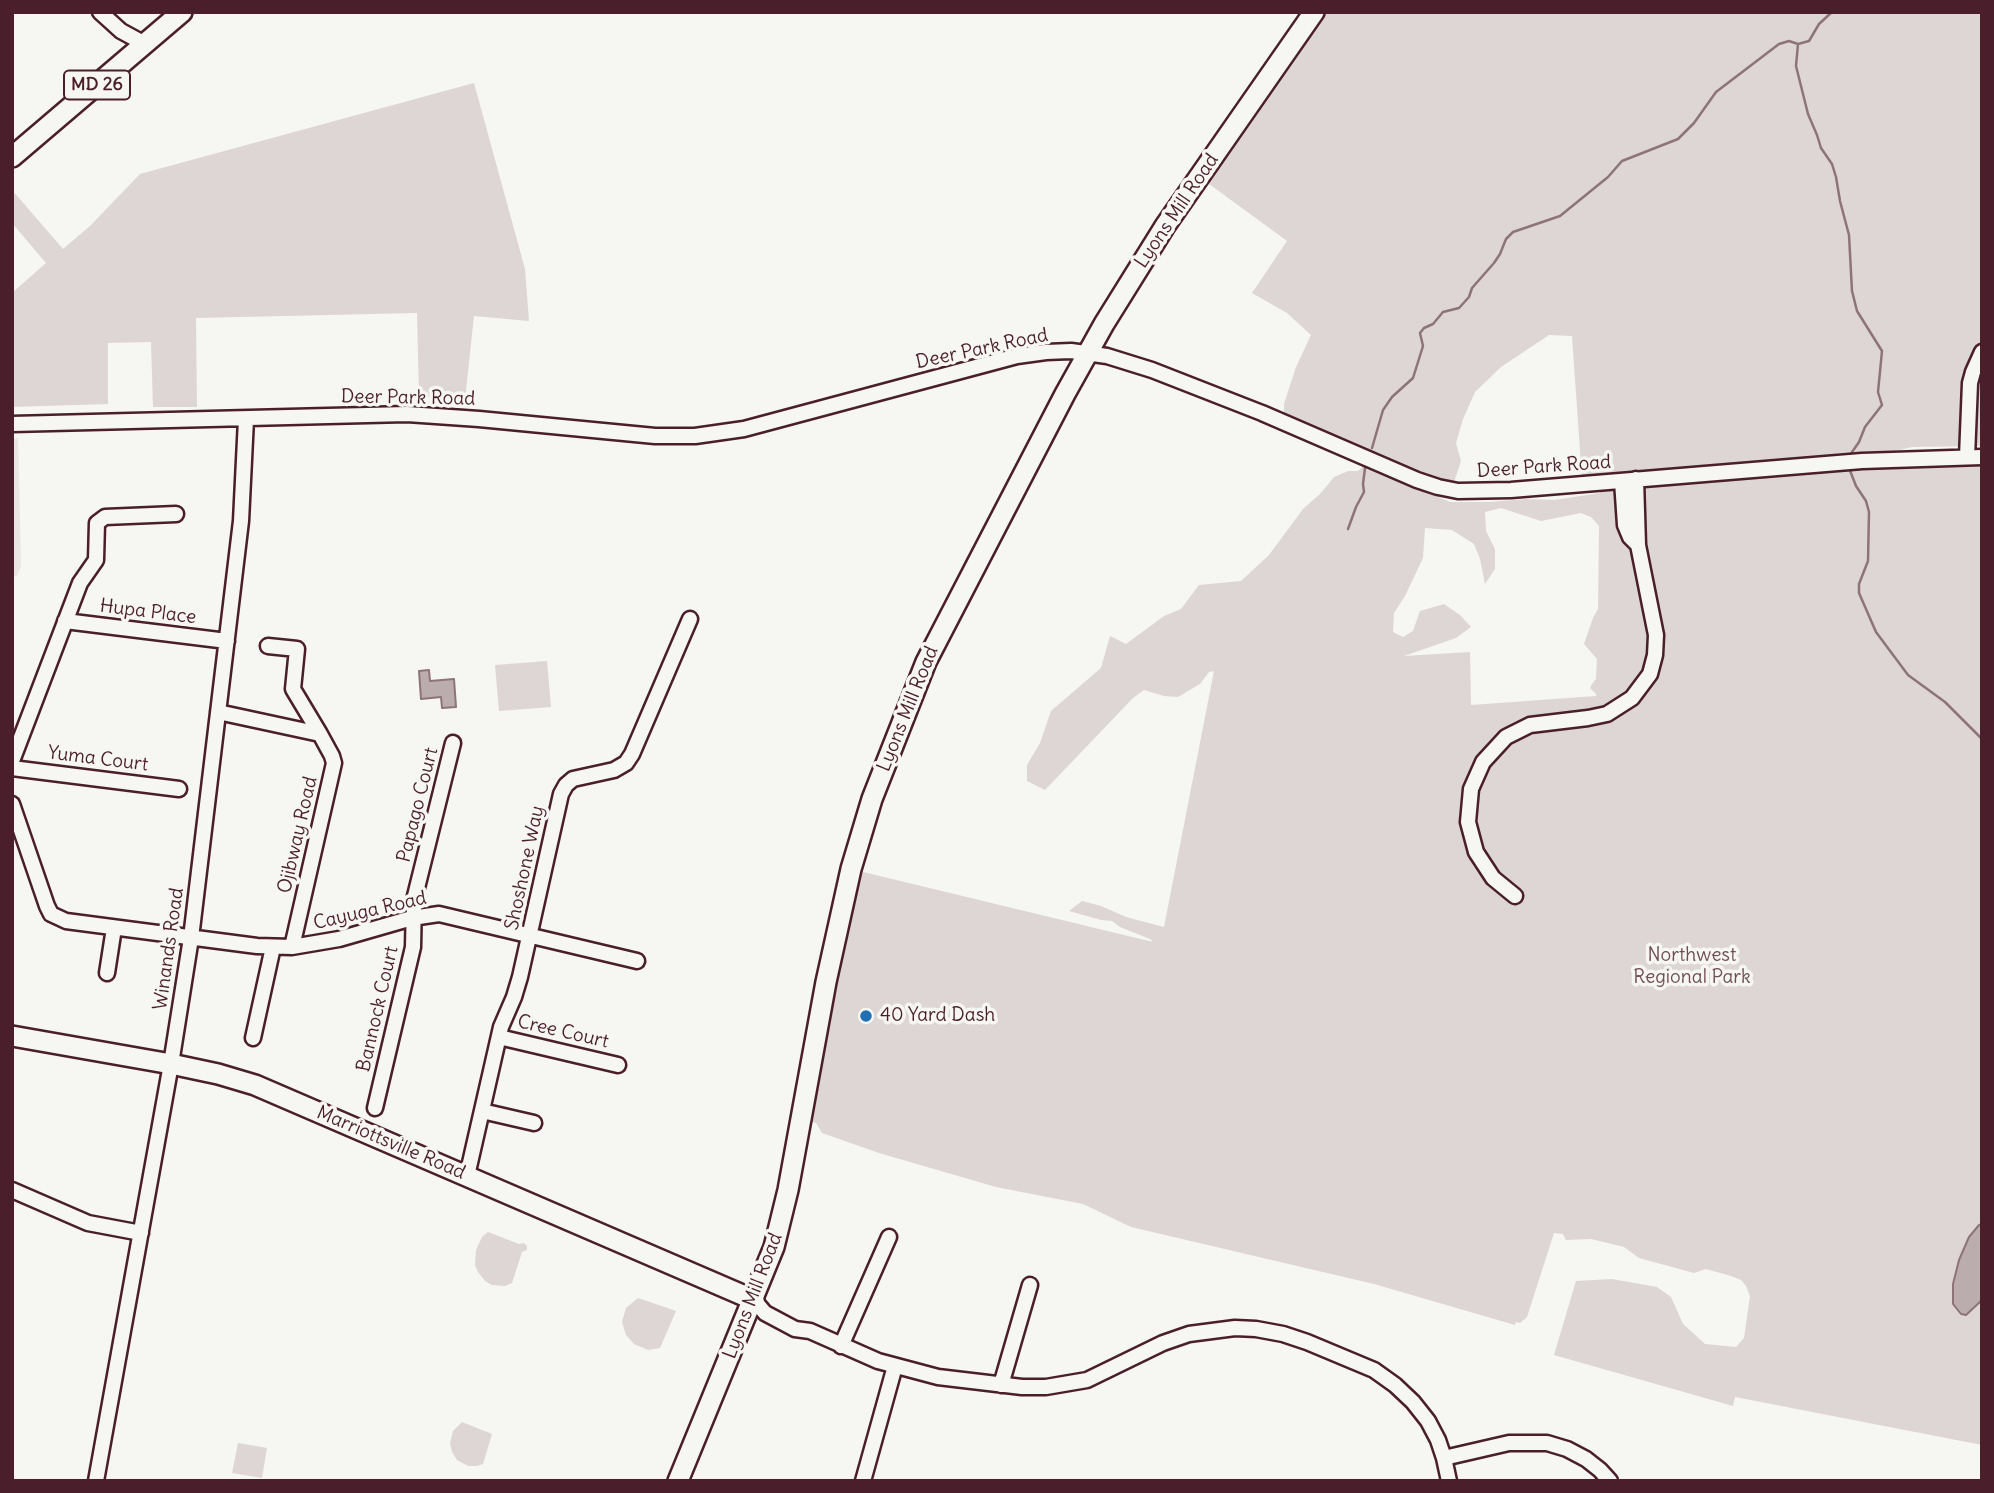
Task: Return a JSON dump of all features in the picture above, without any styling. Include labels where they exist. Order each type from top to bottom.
[{"type":"main road","name":"MD 26","points":[[12,157],[182,12]]},
{"type":"main road","name":"Lyons Mill Road","points":[[678,1481],[754,1300],[781,1224],[836,932],[854,858],[872,799],[918,681],[936,641],[1088,352],[1159,236],[1314,12]]},
{"type":"main road","name":"Marriottsville Road","points":[[12,1036],[171,1064],[255,1085],[754,1300]]},
{"type":"street","points":[[100,12],[121,31],[145,44]]},
{"type":"street","name":"Deer Park Road","points":[[12,424],[424,414],[655,436],[706,436],[744,429],[1017,356],[1046,352],[1088,352],[1165,374],[1403,474],[1458,491],[1488,491],[1862,461],[1974,457]]},
{"type":"street","points":[[1974,457],[1970,383],[1982,352]]},
{"type":"street","name":"Winands Road","points":[[96,1481],[191,938],[243,498],[246,419]]},
{"type":"street","points":[[1515,896],[1493,878],[1476,852],[1468,822],[1471,789],[1479,768],[1488,755],[1512,733],[1541,723],[1607,714],[1632,698],[1645,683],[1653,664],[1656,635],[1638,545],[1629,480]]},
{"type":"street","points":[[12,761],[80,583],[96,560],[95,528],[99,520],[105,517],[176,514]]},
{"type":"street","name":"Shoshone Way","points":[[467,1176],[499,1037],[517,988],[561,794],[573,779],[614,770],[632,754],[690,619]]},
{"type":"street","name":"Hupa Place","points":[[65,621],[227,642]]},
{"type":"street","name":"Ojibway Road","points":[[268,646],[297,649],[293,689],[332,756],[333,769],[292,947]]},
{"type":"street","points":[[218,712],[320,734]]},
{"type":"street","name":"Papago Court","points":[[412,918],[414,900],[453,743]]},
{"type":"street","name":"Yuma Court","points":[[12,768],[179,789]]},
{"type":"street","points":[[12,804],[17,836]]},
{"type":"street","name":"Cayuga Road","points":[[17,836],[51,914],[66,921],[191,938],[292,947],[338,939],[412,918],[439,914],[637,961]]},
{"type":"street","name":"Bannock Court","points":[[375,1108],[413,947],[412,918]]},
{"type":"street","points":[[107,973],[114,928]]},
{"type":"street","points":[[253,1038],[272,947]]},
{"type":"street","name":"Cree Court","points":[[499,1037],[618,1065]]},
{"type":"street","points":[[482,1111],[534,1123]]},
{"type":"street","points":[[12,1190],[88,1223],[141,1233]]},
{"type":"street","points":[[841,1346],[889,1237]]},
{"type":"street","points":[[1001,1385],[1030,1285]]},
{"type":"street","name":"Marriottsville Road","points":[[754,1300],[765,1313],[795,1329],[810,1331],[895,1366],[937,1377],[1022,1388],[1087,1380],[1163,1343],[1213,1330],[1256,1329],[1283,1334],[1374,1370],[1413,1402],[1438,1440],[1449,1481]]},
{"type":"street","points":[[863,1481],[895,1366]]},
{"type":"street","points":[[1444,1458],[1509,1443],[1547,1443],[1586,1459],[1610,1481]]},
{"type":"shaded area","points":[[18,438],[21,566],[17,576],[12,577],[12,439]]},
{"type":"shaded area","points":[[429,670],[430,681],[454,679],[456,707],[442,708],[441,697],[421,699],[419,671]]},
{"type":"shaded area","points":[[1982,1224],[1982,1300],[1966,1315],[1961,1314],[1953,1304],[1953,1284],[1969,1237]]},
{"type":"green space","name":"Northwest Regional Park","points":[[1320,12],[1982,12],[1982,446],[1912,447],[1878,455],[1893,465],[1982,466],[1982,1445],[1735,1397],[1733,1406],[1554,1355],[1576,1281],[1612,1279],[1657,1287],[1671,1297],[1683,1324],[1705,1344],[1736,1347],[1744,1338],[1750,1296],[1741,1280],[1706,1269],[1694,1273],[1639,1258],[1624,1247],[1591,1239],[1566,1240],[1563,1234],[1554,1233],[1527,1317],[1515,1325],[1374,1284],[1131,1227],[1083,1204],[996,1187],[879,1153],[822,1133],[816,1123],[806,1120],[859,871],[1153,942],[1112,921],[1069,911],[1082,901],[1164,927],[1214,671],[1209,672],[1200,684],[1178,697],[1144,690],[1133,698],[1045,790],[1027,781],[1027,765],[1040,743],[1051,711],[1101,668],[1110,636],[1126,644],[1164,616],[1181,609],[1199,585],[1241,581],[1269,555],[1303,509],[1334,477],[1348,471],[1358,471],[1367,463],[1390,473],[1390,477],[1450,502],[1554,500],[1600,493],[1600,478],[1582,479],[1572,336],[1549,335],[1501,367],[1475,392],[1456,443],[1461,461],[1454,482],[1441,481],[1406,469],[1284,415],[1284,404],[1296,367],[1311,335],[1287,313],[1252,293],[1287,241],[1205,181]],"holes":[[[1501,508],[1541,521],[1581,513],[1591,517],[1599,526],[1598,609],[1584,644],[1597,659],[1596,679],[1590,688],[1596,696],[1471,705],[1470,652],[1404,656],[1456,638],[1471,627],[1460,615],[1444,604],[1420,611],[1413,631],[1403,637],[1393,632],[1394,613],[1423,558],[1425,528],[1452,530],[1474,544],[1485,584],[1495,569],[1495,549],[1486,531],[1485,512]]]},
{"type":"green space","points":[[474,83],[525,269],[529,321],[474,316],[465,400],[419,397],[417,313],[196,318],[197,407],[153,407],[151,342],[108,343],[108,404],[12,407],[12,293],[46,263],[12,223],[12,190],[63,249],[90,226],[140,174]]},
{"type":"green space","points":[[547,661],[551,707],[499,711],[495,665]]},
{"type":"green space","points":[[488,1232],[527,1246],[527,1250],[522,1252],[512,1283],[505,1286],[492,1285],[485,1281],[475,1265],[476,1250],[482,1237]]},
{"type":"green space","points":[[638,1298],[676,1311],[660,1348],[648,1350],[634,1344],[626,1335],[622,1322],[626,1308]]},
{"type":"green space","points":[[462,1422],[492,1434],[483,1464],[468,1466],[457,1460],[452,1452],[450,1443],[453,1431]]},
{"type":"green space","points":[[238,1443],[267,1448],[262,1478],[232,1473]]},
{"type":"waterway","points":[[1372,448],[1383,410],[1392,397],[1413,378],[1423,346],[1420,333],[1433,324],[1443,312],[1459,308],[1494,263],[1506,239],[1513,232],[1560,216],[1608,177],[1622,161],[1678,139],[1694,123],[1716,92],[1779,44],[1809,41],[1819,24],[1832,12]]},
{"type":"waterway","points":[[1798,44],[1796,66],[1808,114],[1821,148],[1832,164],[1849,235],[1852,291],[1857,311],[1882,351],[1878,392],[1882,405],[1865,427],[1850,455]]},
{"type":"waterway","points":[[1348,529],[1364,492],[1365,468]]},
{"type":"waterway","points":[[1849,468],[1869,512],[1868,561],[1859,584],[1859,593],[1876,632],[1908,675],[1945,702],[1982,739]]},
{"type":"place","name":"40 Yard Dash","points":[[866,1016]]}]
